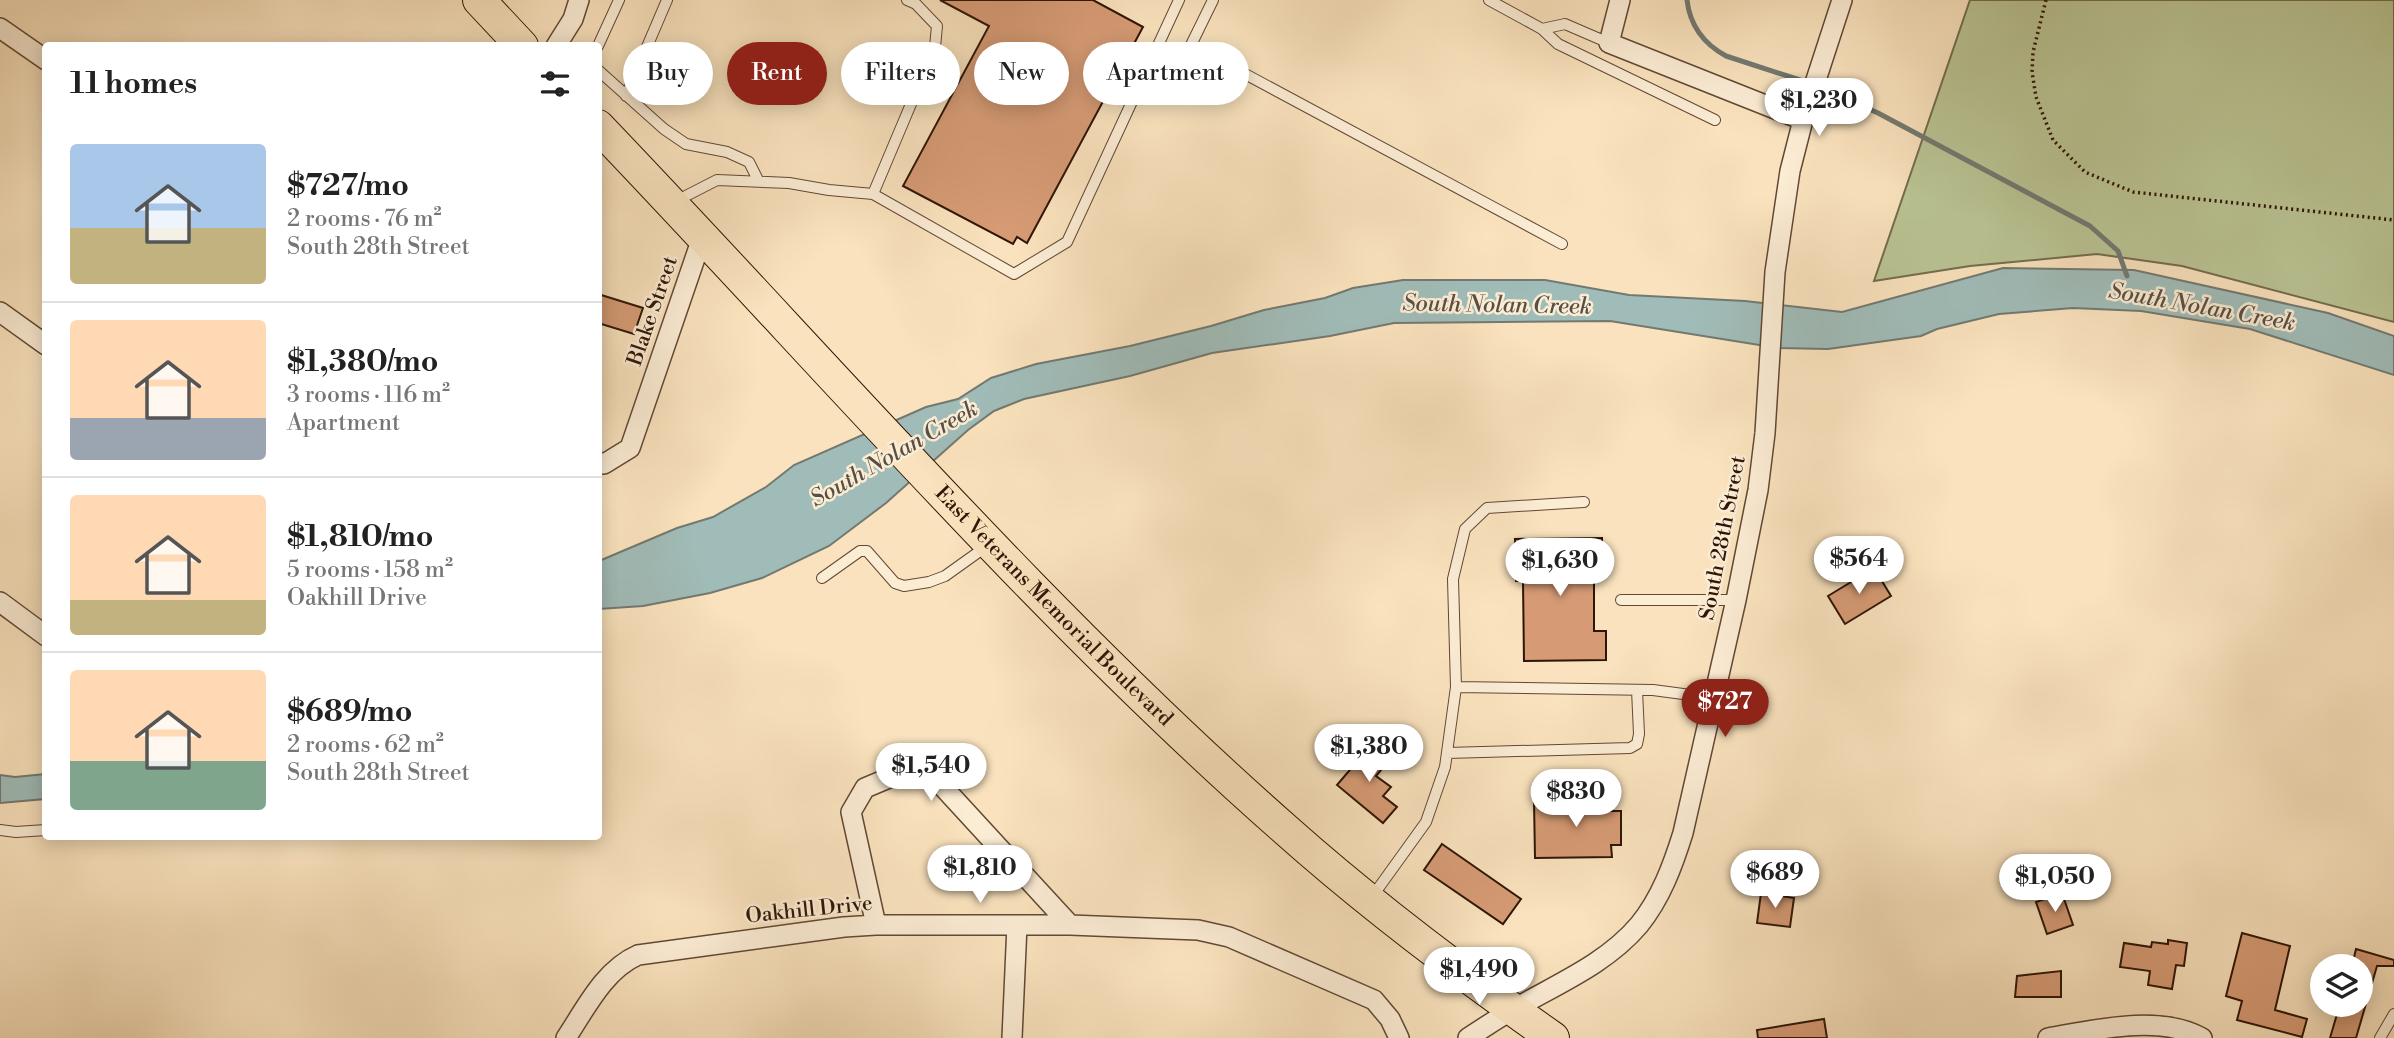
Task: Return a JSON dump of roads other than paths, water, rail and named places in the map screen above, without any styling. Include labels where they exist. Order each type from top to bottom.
[{"type":"main road","points":[[479,0],[518,42]]},
{"type":"main road","name":"East Veterans Memorial Boulevard","points":[[602,130],[957,509],[1126,682],[1286,830],[1370,901],[1553,1038]]},
{"type":"street","points":[[559,42],[573,19],[579,0]]},
{"type":"street","points":[[1620,0],[1609,43],[1803,120]]},
{"type":"street","name":"South 28th Street","points":[[1468,1038],[1513,1009],[1575,976],[1614,948],[1639,925],[1673,866],[1736,600],[1762,459],[1775,272],[1788,183],[1803,120],[1842,0]]},
{"type":"street","points":[[0,28],[42,57]]},
{"type":"street","name":"Blake Street","points":[[602,463],[630,448],[703,235]]},
{"type":"street","points":[[0,312],[42,342]]},
{"type":"street","points":[[0,602],[42,633]]},
{"type":"street","points":[[876,925],[851,812],[865,788],[922,764],[1070,925]]},
{"type":"street","name":"Oakhill Drive","points":[[566,1038],[610,973],[623,961],[638,955],[876,925],[1070,925],[1198,930],[1229,937],[1374,1000],[1390,1019],[1399,1038]]},
{"type":"street","points":[[1012,1038],[1017,925]]},
{"type":"street","points":[[2048,1038],[2147,1025],[2169,1033],[2202,1038]]},
{"type":"lane","points":[[600,42],[619,0]]},
{"type":"lane","points":[[649,42],[667,0]]},
{"type":"lane","points":[[873,194],[935,47],[937,26],[916,4],[907,0]]},
{"type":"lane","points":[[673,203],[717,180],[758,180],[873,194],[1014,274],[1067,242],[1179,0]]},
{"type":"lane","points":[[1213,0],[1191,45],[1562,244]]},
{"type":"lane","points":[[1489,0],[1542,29],[1558,44],[1714,120]]},
{"type":"lane","points":[[1542,29],[1565,24],[1609,43]]},
{"type":"lane","points":[[602,74],[623,93]]},
{"type":"lane","points":[[636,105],[686,144],[727,152],[749,162],[758,180]]},
{"type":"lane","points":[[1370,901],[1426,822],[1445,767],[1456,687],[1453,579],[1465,529],[1487,508],[1584,502]]},
{"type":"lane","points":[[822,578],[860,551],[867,551],[895,583],[904,586],[929,582],[946,576],[990,543]]},
{"type":"lane","points":[[1621,600],[1736,600]]},
{"type":"lane","points":[[1456,687],[1637,690],[1713,698]]},
{"type":"lane","points":[[1447,753],[1630,748],[1637,744],[1639,734],[1637,690]]},
{"type":"lane","points":[[0,830],[42,830]]},
{"type":"lane","points":[[2380,1038],[2394,1014]]},
{"type":"water","name":"South Nolan Creek","points":[[2003,268],[2134,270],[2328,313],[2394,336],[2394,375],[2250,329],[2141,311],[2073,308],[1999,314],[1937,329],[1921,336],[1828,349],[1778,348],[1610,321],[1394,323],[1330,336],[1212,353],[1130,376],[1024,399],[994,411],[968,430],[886,503],[829,546],[762,578],[710,593],[643,606],[602,609],[602,560],[677,528],[713,517],[766,487],[794,465],[926,407],[958,399],[991,378],[1036,364],[1130,346],[1264,310],[1325,298],[1353,288],[1403,280],[1545,280],[1629,295],[1745,301],[1842,312]]},
{"type":"water","points":[[42,774],[42,799],[0,803],[0,775],[15,777]]},
{"type":"waterway","points":[[1687,0],[1691,18],[1699,33],[1718,51],[1803,81]]},
{"type":"waterway","name":"South Nolan Creek","points":[[1826,89],[1878,113],[2090,226],[2118,251],[2127,276]]}]
